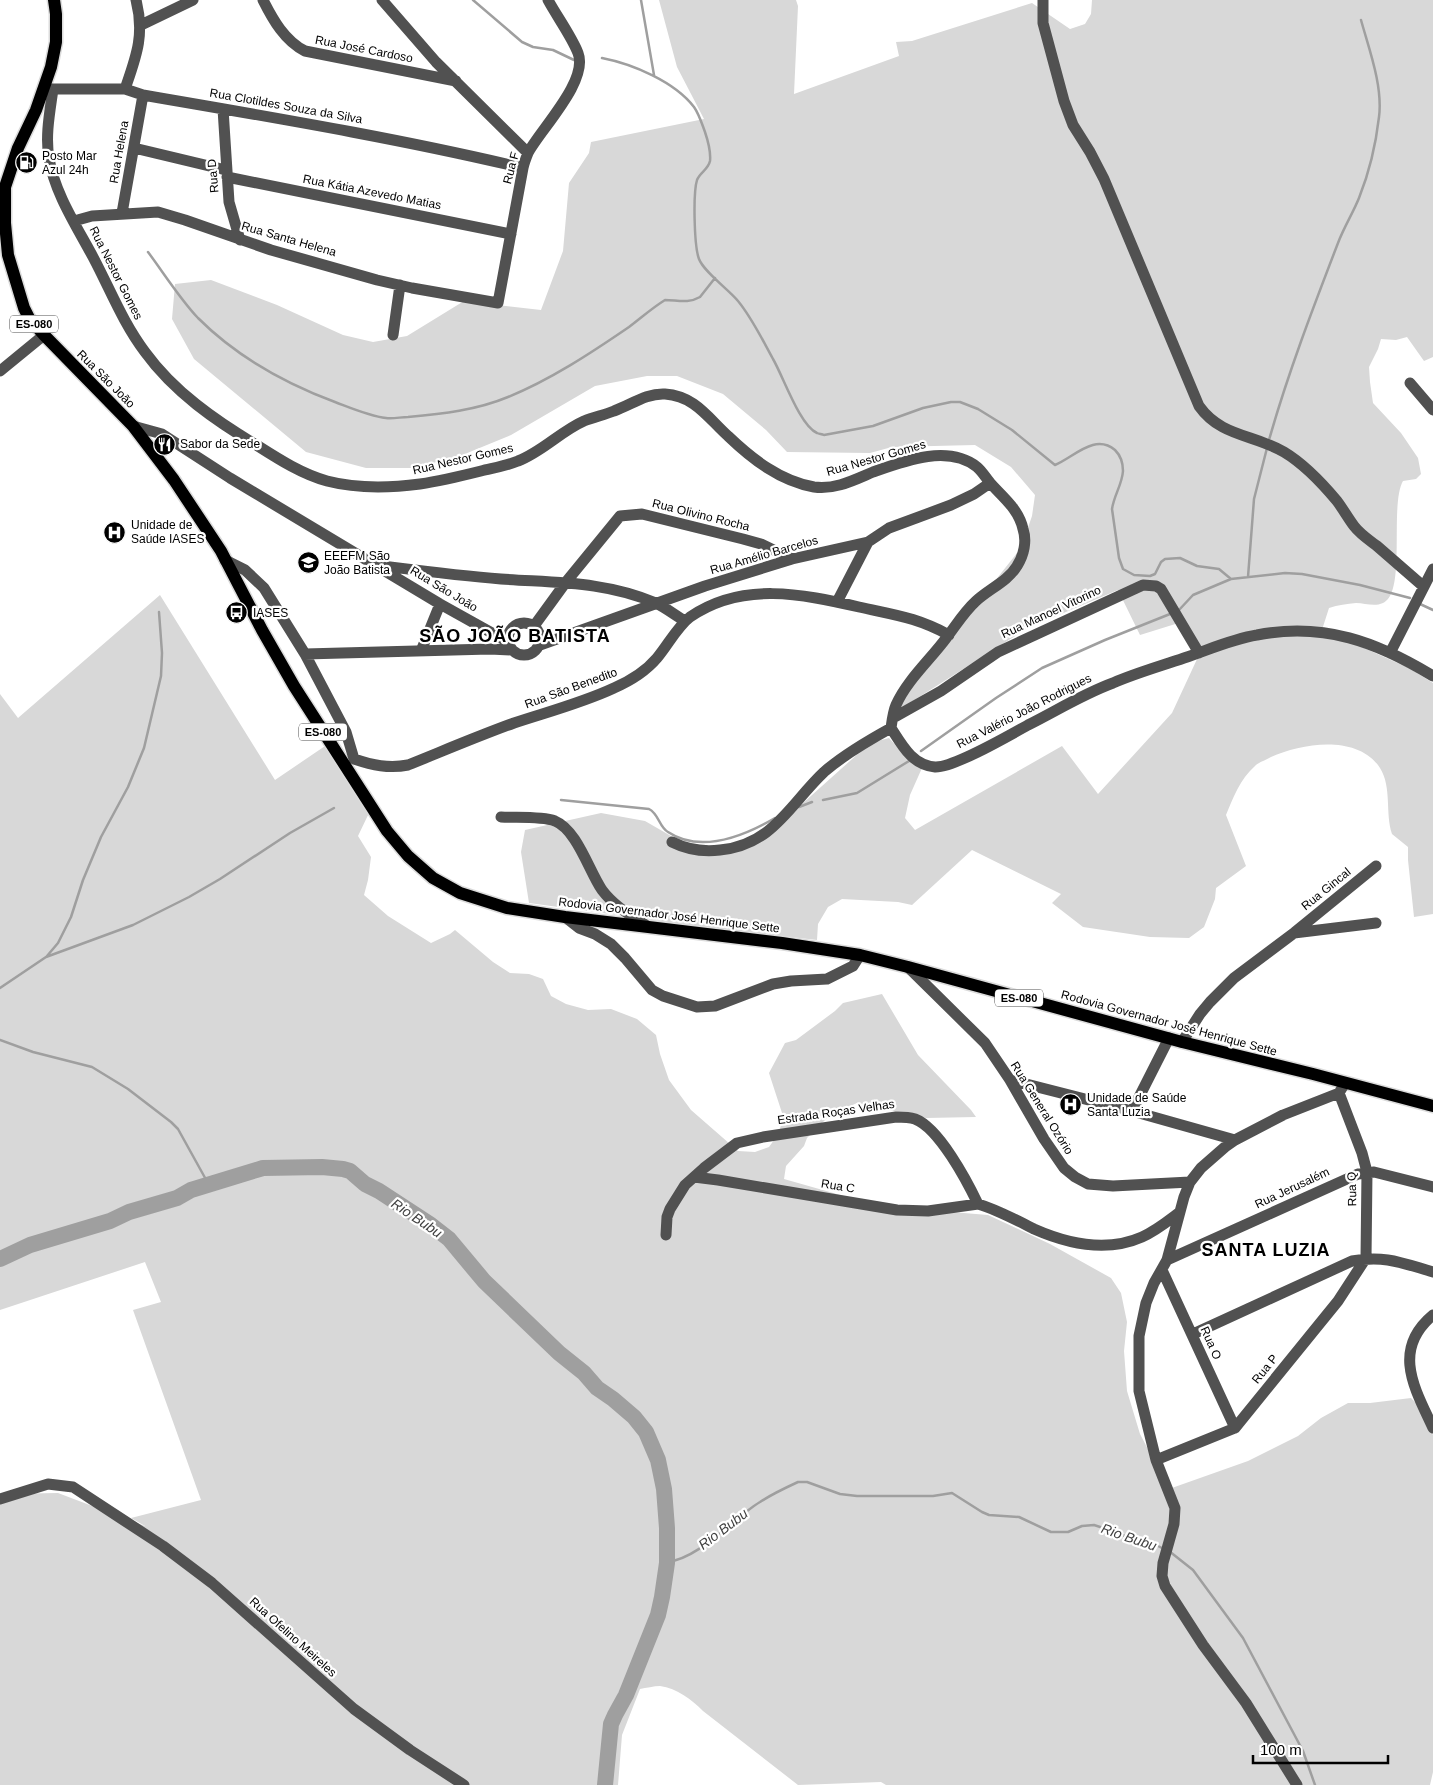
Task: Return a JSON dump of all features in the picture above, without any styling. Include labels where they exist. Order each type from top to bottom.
[{"type":"main road","name":"ES-080","points":[[48,89],[56,42],[54,0]]},
{"type":"main road","name":"Rua São João","points":[[48,89],[18,148],[2,187],[8,255],[28,318],[133,426]]},
{"type":"main road","name":"Rodovia Governador José Henrique Sette","points":[[133,426],[174,480],[225,560],[294,686],[349,762],[387,831],[408,856],[433,878],[460,893],[507,908],[565,917],[795,945],[860,956],[908,967],[1169,1038],[1342,1088],[1433,1106]]},
{"type":"street","points":[[125,89],[135,60],[141,25],[136,0]]},
{"type":"street","points":[[141,25],[193,0]]},
{"type":"street","name":"Rua José Cardoso","points":[[263,0],[278,26],[289,40],[305,51],[456,81]]},
{"type":"street","points":[[382,0],[436,62],[528,153]]},
{"type":"street","name":"Rua F","points":[[498,303],[522,168],[528,153],[573,85],[578,68],[578,53],[548,0]]},
{"type":"street","points":[[1043,0],[1043,23],[1064,101],[1074,125],[1104,179],[1199,406],[1207,417],[1220,427],[1234,434],[1259,440],[1278,449],[1309,471],[1337,501],[1355,527],[1423,586]]},
{"type":"street","name":"Rua Clotildes Souza da Silva","points":[[48,89],[125,89],[143,95],[352,131],[522,168]]},
{"type":"street","name":"Rua Nestor Gomes","points":[[48,89],[47,148],[53,177],[127,327],[170,382],[224,425],[298,469],[329,481],[346,485],[386,488],[424,483],[509,465],[532,455],[583,421],[614,411],[642,398],[665,394],[676,396],[700,407],[727,435],[770,470],[784,478],[810,486],[820,488],[838,486],[909,461],[940,455],[967,462],[979,468],[990,483],[1004,496],[1020,519],[1025,533],[1025,545],[1020,561],[1013,572],[972,604],[914,678],[896,705],[892,723]]},
{"type":"street","name":"Rua Helena","points":[[122,213],[143,95]]},
{"type":"street","name":"Rua D","points":[[223,109],[226,174],[231,212],[240,240]]},
{"type":"street","name":"Rua Kátia Azevedo Matias","points":[[134,148],[226,174],[511,234]]},
{"type":"street","name":"Rua Santa Helena","points":[[74,221],[92,216],[158,212],[240,240],[400,285],[498,303]]},
{"type":"street","points":[[392,335],[400,285]]},
{"type":"street","points":[[0,372],[44,335]]},
{"type":"street","points":[[1410,383],[1433,410]]},
{"type":"street","name":"Rua São João","points":[[133,426],[162,434],[230,478],[510,646]]},
{"type":"street","name":"Rua Amélio Barcelos","points":[[540,645],[705,586],[792,559],[868,542],[889,528],[951,505],[974,494],[990,483]]},
{"type":"street","name":"Rua Olivino Rocha","points":[[534,626],[566,582],[620,516],[642,514],[744,539],[761,544],[792,559]]},
{"type":"street","points":[[837,602],[868,542]]},
{"type":"street","points":[[225,560],[245,570],[264,588],[305,654],[346,732],[349,762]]},
{"type":"street","points":[[379,566],[463,576],[566,582],[605,588],[658,604],[685,621]]},
{"type":"street","points":[[1390,653],[1433,569]]},
{"type":"street","name":"Rua Manoel Vitorino","points":[[892,723],[998,652],[1144,585],[1156,586],[1161,589],[1199,653]]},
{"type":"street","name":"Rua São Benedito","points":[[349,762],[384,767],[408,765],[493,730],[614,688],[643,671],[656,659],[685,621],[714,605],[747,595],[787,593],[837,602],[917,620],[948,635]]},
{"type":"street","points":[[421,651],[440,604]]},
{"type":"street","points":[[521,623],[528,623],[534,626],[539,631],[540,645],[530,655],[517,654],[510,646],[510,630],[521,623]]},
{"type":"street","name":"Rua Valério João Rodrigues","points":[[892,723],[901,745],[915,759],[928,765],[942,766],[987,747],[1096,690],[1125,678],[1255,635],[1273,632],[1312,631],[1351,637],[1372,644],[1433,676]]},
{"type":"street","points":[[305,654],[490,649],[510,646]]},
{"type":"street","points":[[672,842],[699,851],[714,851],[730,849],[762,837],[781,820],[826,770],[892,723]]},
{"type":"street","points":[[501,817],[546,819],[562,825],[576,842],[601,888],[609,898],[617,906],[646,926]]},
{"type":"street","name":"Rua Gincal","points":[[1182,1042],[1200,1014],[1234,978],[1294,933],[1376,866]]},
{"type":"street","points":[[565,917],[580,928],[604,939],[625,958],[652,990],[663,996],[697,1007],[716,1006],[773,984],[827,979],[853,966],[860,956]]},
{"type":"street","points":[[1294,933],[1376,923]]},
{"type":"street","name":"Rua General Ozório","points":[[908,967],[985,1043],[1010,1080],[1044,1139],[1064,1168],[1075,1177],[1088,1184],[1113,1186],[1190,1182]]},
{"type":"street","points":[[1132,1111],[1169,1038]]},
{"type":"street","points":[[1010,1080],[1236,1140]]},
{"type":"street","points":[[1297,1785],[1256,1717],[1203,1645],[1165,1586],[1162,1576],[1163,1563],[1174,1524],[1175,1508],[1156,1460],[1139,1391],[1138,1354],[1142,1314],[1151,1288],[1164,1265],[1190,1182],[1206,1163],[1236,1140],[1283,1115],[1342,1088]]},
{"type":"street","name":"Rua Q","points":[[1342,1088],[1367,1172],[1366,1258]]},
{"type":"street","name":"Estrada Roças Velhas","points":[[666,1235],[667,1217],[670,1209],[685,1185],[733,1146],[746,1140],[830,1126],[905,1117],[916,1120],[932,1131],[965,1178],[978,1204]]},
{"type":"street","name":"Rua Jerusalém","points":[[1164,1265],[1350,1176],[1367,1172],[1385,1174],[1433,1187]]},
{"type":"street","name":"Rua C","points":[[694,1177],[897,1210],[935,1211],[978,1204]]},
{"type":"street","points":[[978,1204],[991,1208],[1057,1239],[1096,1246],[1141,1238],[1156,1230],[1180,1212]]},
{"type":"street","points":[[1193,1334],[1352,1261],[1366,1258],[1384,1258],[1433,1272]]},
{"type":"street","name":"Rua P","points":[[1156,1460],[1235,1428],[1338,1301],[1366,1258]]},
{"type":"street","name":"Rua O","points":[[1164,1265],[1235,1428]]},
{"type":"street","points":[[1433,1315],[1415,1336],[1409,1365],[1413,1385],[1433,1428]]},
{"type":"street","name":"Rua Ofelino Meireles","points":[[0,1499],[48,1484],[73,1488],[163,1546],[212,1583],[354,1708],[410,1750],[464,1785]]},
{"type":"shaded area","points":[[659,0],[796,0],[798,6],[794,94],[899,56],[896,42],[912,41],[1032,3],[1070,29],[1085,24],[1091,14],[1092,0],[1433,0],[1433,357],[1424,361],[1407,337],[1396,340],[1381,339],[1369,367],[1373,403],[1401,433],[1418,458],[1421,474],[1416,479],[1403,481],[1399,493],[1396,566],[1390,596],[1380,604],[1356,603],[1329,608],[1320,636],[1342,635],[1364,648],[1411,669],[1433,683],[1433,914],[1414,917],[1408,847],[1392,834],[1386,783],[1380,768],[1370,757],[1358,750],[1329,744],[1298,748],[1271,757],[1258,763],[1245,777],[1226,815],[1246,866],[1216,888],[1215,899],[1204,927],[1189,938],[1150,937],[1083,927],[1052,903],[1061,894],[972,850],[912,905],[898,902],[842,899],[828,907],[818,924],[817,940],[529,903],[521,852],[525,830],[601,813],[645,821],[690,847],[722,848],[764,838],[870,743],[889,738],[908,759],[922,768],[910,795],[905,818],[915,830],[1062,746],[1098,794],[1172,713],[1198,657],[1185,621],[1140,635],[1118,590],[1028,628],[897,711],[907,692],[1021,548],[1032,516],[1035,495],[1011,467],[975,445],[892,447],[870,453],[787,452],[766,430],[723,394],[677,376],[647,376],[595,386],[511,435],[460,456],[413,468],[366,468],[306,452],[194,359],[172,319],[175,284],[211,280],[277,305],[343,335],[373,342],[407,336],[464,301],[541,310],[563,251],[569,183],[589,153],[591,142],[704,119],[677,67]]},
{"type":"shaded area","points":[[160,595],[275,780],[328,744],[369,813],[358,836],[371,857],[364,895],[388,916],[431,943],[455,930],[493,962],[510,973],[529,974],[543,979],[551,996],[566,1004],[588,1010],[611,1009],[637,1019],[656,1035],[669,1080],[691,1110],[738,1151],[755,1152],[769,1147],[779,1133],[783,1116],[769,1073],[785,1043],[796,1040],[843,1003],[882,994],[918,1055],[976,1117],[926,1118],[857,1103],[830,1115],[807,1138],[804,1146],[786,1166],[784,1179],[879,1206],[988,1215],[1050,1244],[1111,1278],[1121,1293],[1127,1322],[1124,1351],[1127,1391],[1140,1434],[1169,1489],[1248,1461],[1298,1436],[1321,1418],[1348,1403],[1370,1403],[1411,1398],[1421,1408],[1433,1435],[1433,1772],[1430,1785],[886,1785],[881,1782],[798,1785],[689,1699],[672,1689],[660,1686],[640,1689],[622,1735],[618,1785],[0,1785],[0,1494],[58,1493],[145,1526],[131,1518],[201,1500],[133,1310],[161,1302],[145,1262],[0,1310],[0,694],[18,718]]},
{"type":"waterway","points":[[473,0],[522,42],[533,47],[553,50],[574,60]]},
{"type":"waterway","points":[[641,0],[654,75]]},
{"type":"waterway","points":[[1269,440],[1301,341],[1340,237],[1359,198],[1374,147],[1379,117],[1379,93],[1375,68],[1361,20]]},
{"type":"waterway","points":[[602,58],[627,65],[665,82],[686,98],[696,110],[706,135],[710,158],[706,169],[698,177],[696,187],[695,232],[699,259],[706,269],[734,296],[748,314],[798,411],[811,429],[824,435],[873,426],[923,408],[960,402],[978,409],[1012,430],[1055,465],[1092,445],[1107,445],[1117,452],[1123,465],[1120,485],[1112,509],[1119,558],[1123,569],[1134,575],[1150,576],[1155,574],[1161,562],[1165,559],[1180,558],[1197,566],[1219,569],[1231,579]]},
{"type":"waterway","points":[[148,252],[191,311],[213,332],[245,357],[262,368],[316,395],[367,414],[389,418],[459,411],[508,397],[539,383],[585,356],[665,300],[687,301],[700,297],[715,278]]},
{"type":"waterway","points":[[1248,577],[1254,499],[1267,448]]},
{"type":"waterway","points":[[1179,610],[1193,595],[1231,579],[1285,573],[1302,574],[1360,585],[1410,598]]},
{"type":"waterway","points":[[1420,604],[1433,610]]},
{"type":"waterway","points":[[47,956],[58,943],[71,917],[83,880],[101,837],[128,787],[144,748],[161,676],[162,653],[159,612]]},
{"type":"waterway","points":[[921,751],[1042,668],[1170,614]]},
{"type":"waterway","points":[[823,800],[857,793],[909,761]]},
{"type":"waterway","points":[[561,800],[649,809],[655,814],[665,830],[694,842],[708,842],[736,836],[775,818]]},
{"type":"waterway","points":[[799,807],[812,802]]},
{"type":"waterway","points":[[0,988],[46,957],[133,925],[189,897],[290,833],[334,808]]},
{"type":"waterway","points":[[0,1040],[33,1052],[92,1067],[128,1089],[178,1129],[209,1185]]},
{"type":"waterway","name":"Rio Bubu","points":[[0,1259],[30,1245],[110,1221],[129,1212],[177,1198],[191,1190],[263,1168],[322,1167],[350,1171],[365,1184],[431,1225],[449,1239],[484,1281],[559,1353],[584,1373],[597,1388],[634,1417],[646,1432],[658,1460],[664,1489],[667,1528],[667,1563],[662,1597],[658,1615],[626,1695],[611,1724],[605,1785]]},
{"type":"waterway","name":"Rio Bubu","points":[[667,1562],[691,1554],[749,1509],[798,1482],[807,1482],[840,1494],[857,1496],[933,1496],[952,1493],[989,1515],[1019,1517],[1051,1532],[1068,1532],[1082,1526],[1094,1525],[1164,1549]]},
{"type":"waterway","name":"Rio Bubu","points":[[1169,1551],[1193,1570],[1243,1638],[1303,1751],[1315,1785]]},
{"type":"place","name":"Posto Mar Azul 24h","points":[[26,163]]},
{"type":"place","name":"Sabor da Sede","points":[[164,444]]},
{"type":"place","name":"Unidade de Saúde IASES","points":[[115,532]]},
{"type":"place","name":"EEEFM São João Batista","points":[[308,563]]},
{"type":"place","name":"IASES","points":[[237,613]]},
{"type":"place","name":"Unidade de Saúde Santa Luzia","points":[[1071,1105]]},
{"type":"district","name":"SÃO JOÃO BATISTA","points":[[515,636]]},
{"type":"district","name":"SANTA LUZIA","points":[[1266,1250]]}]
